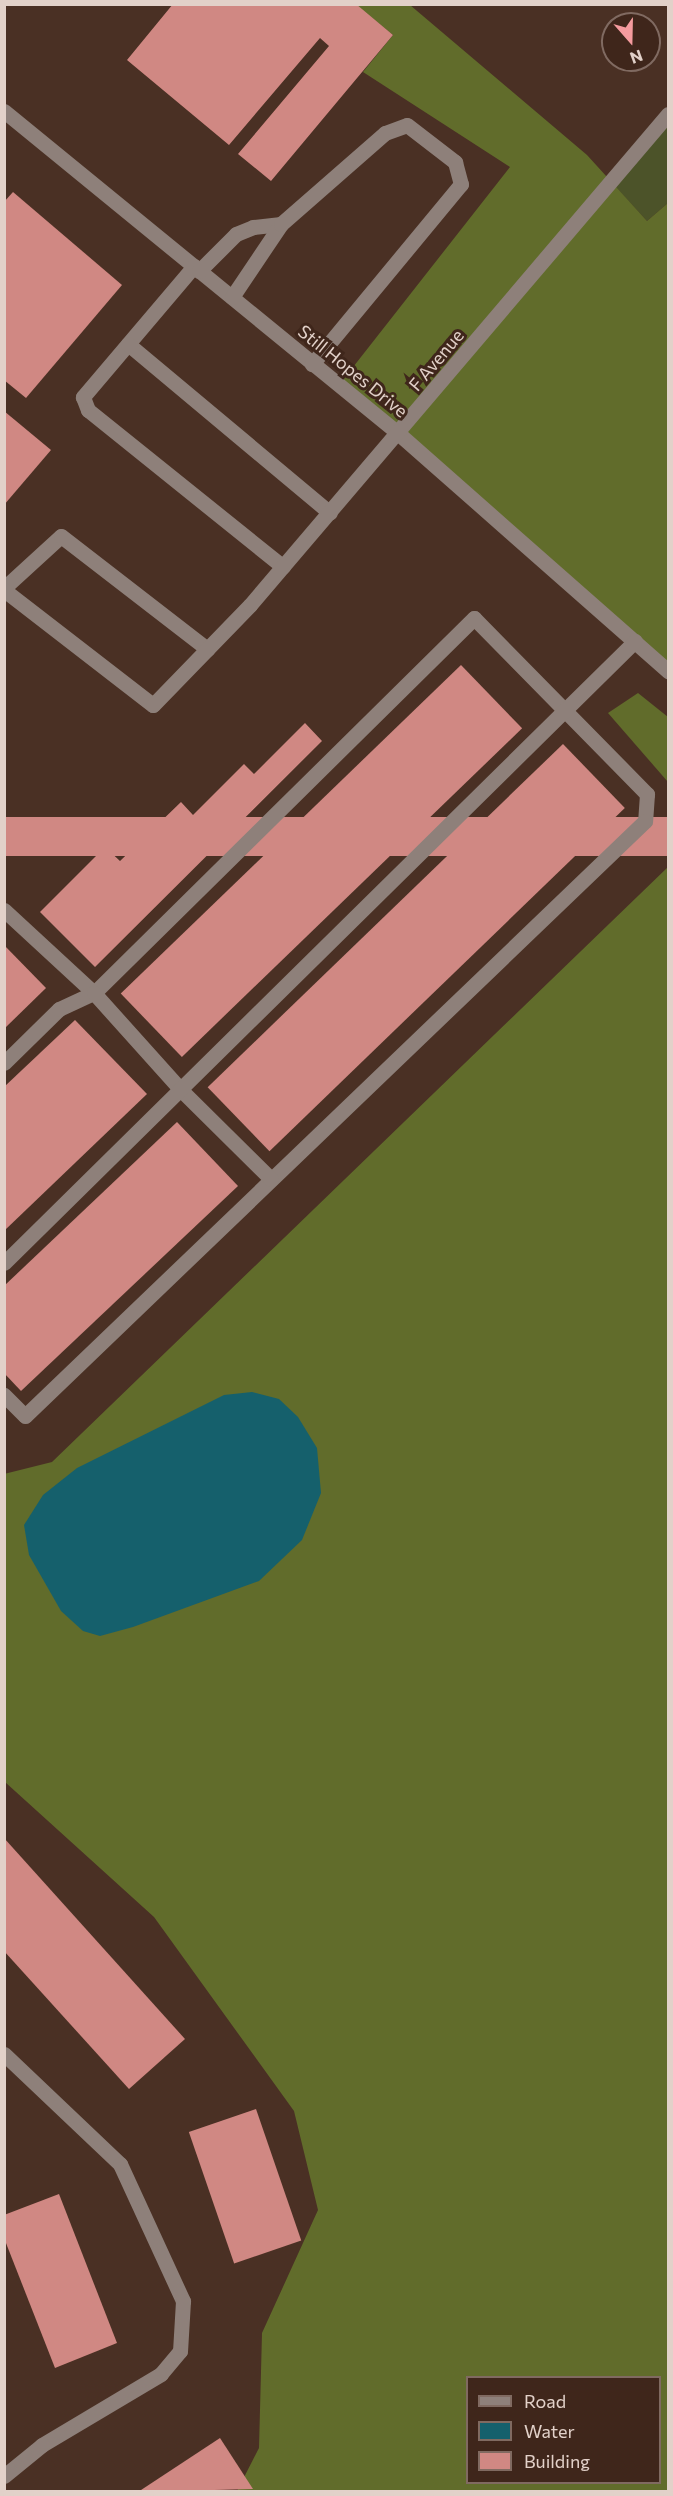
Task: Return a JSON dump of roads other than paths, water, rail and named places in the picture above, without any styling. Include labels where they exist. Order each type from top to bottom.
[{"type":"street","name":"Still Hopes Drive","points":[[4,111],[399,434],[669,671]]},
{"type":"street","name":"F Avenue","points":[[4,589],[153,705],[283,567],[399,434],[669,114]]},
{"type":"street","points":[[232,297],[281,224],[385,133],[407,125],[455,162],[460,184],[312,364]]},
{"type":"street","points":[[281,224],[253,227],[236,234],[197,269],[83,397],[88,410],[283,567]]},
{"type":"street","points":[[128,344],[330,513]]},
{"type":"street","points":[[4,589],[61,536],[207,649]]},
{"type":"street","points":[[4,1064],[59,1009],[93,993],[474,618],[647,794],[645,821],[25,1416],[4,1395]]},
{"type":"street","points":[[4,1263],[635,641]]},
{"type":"street","points":[[4,910],[93,993],[180,1089],[271,1179]]},
{"type":"street","points":[[4,2054],[120,2164],[183,2301],[180,2351],[161,2374],[42,2445],[4,2476]]},
{"type":"water","points":[[252,1392],[279,1399],[298,1417],[317,1448],[321,1493],[302,1540],[259,1581],[133,1627],[100,1636],[83,1631],[61,1611],[29,1555],[24,1525],[43,1495],[77,1468],[224,1395]]}]
